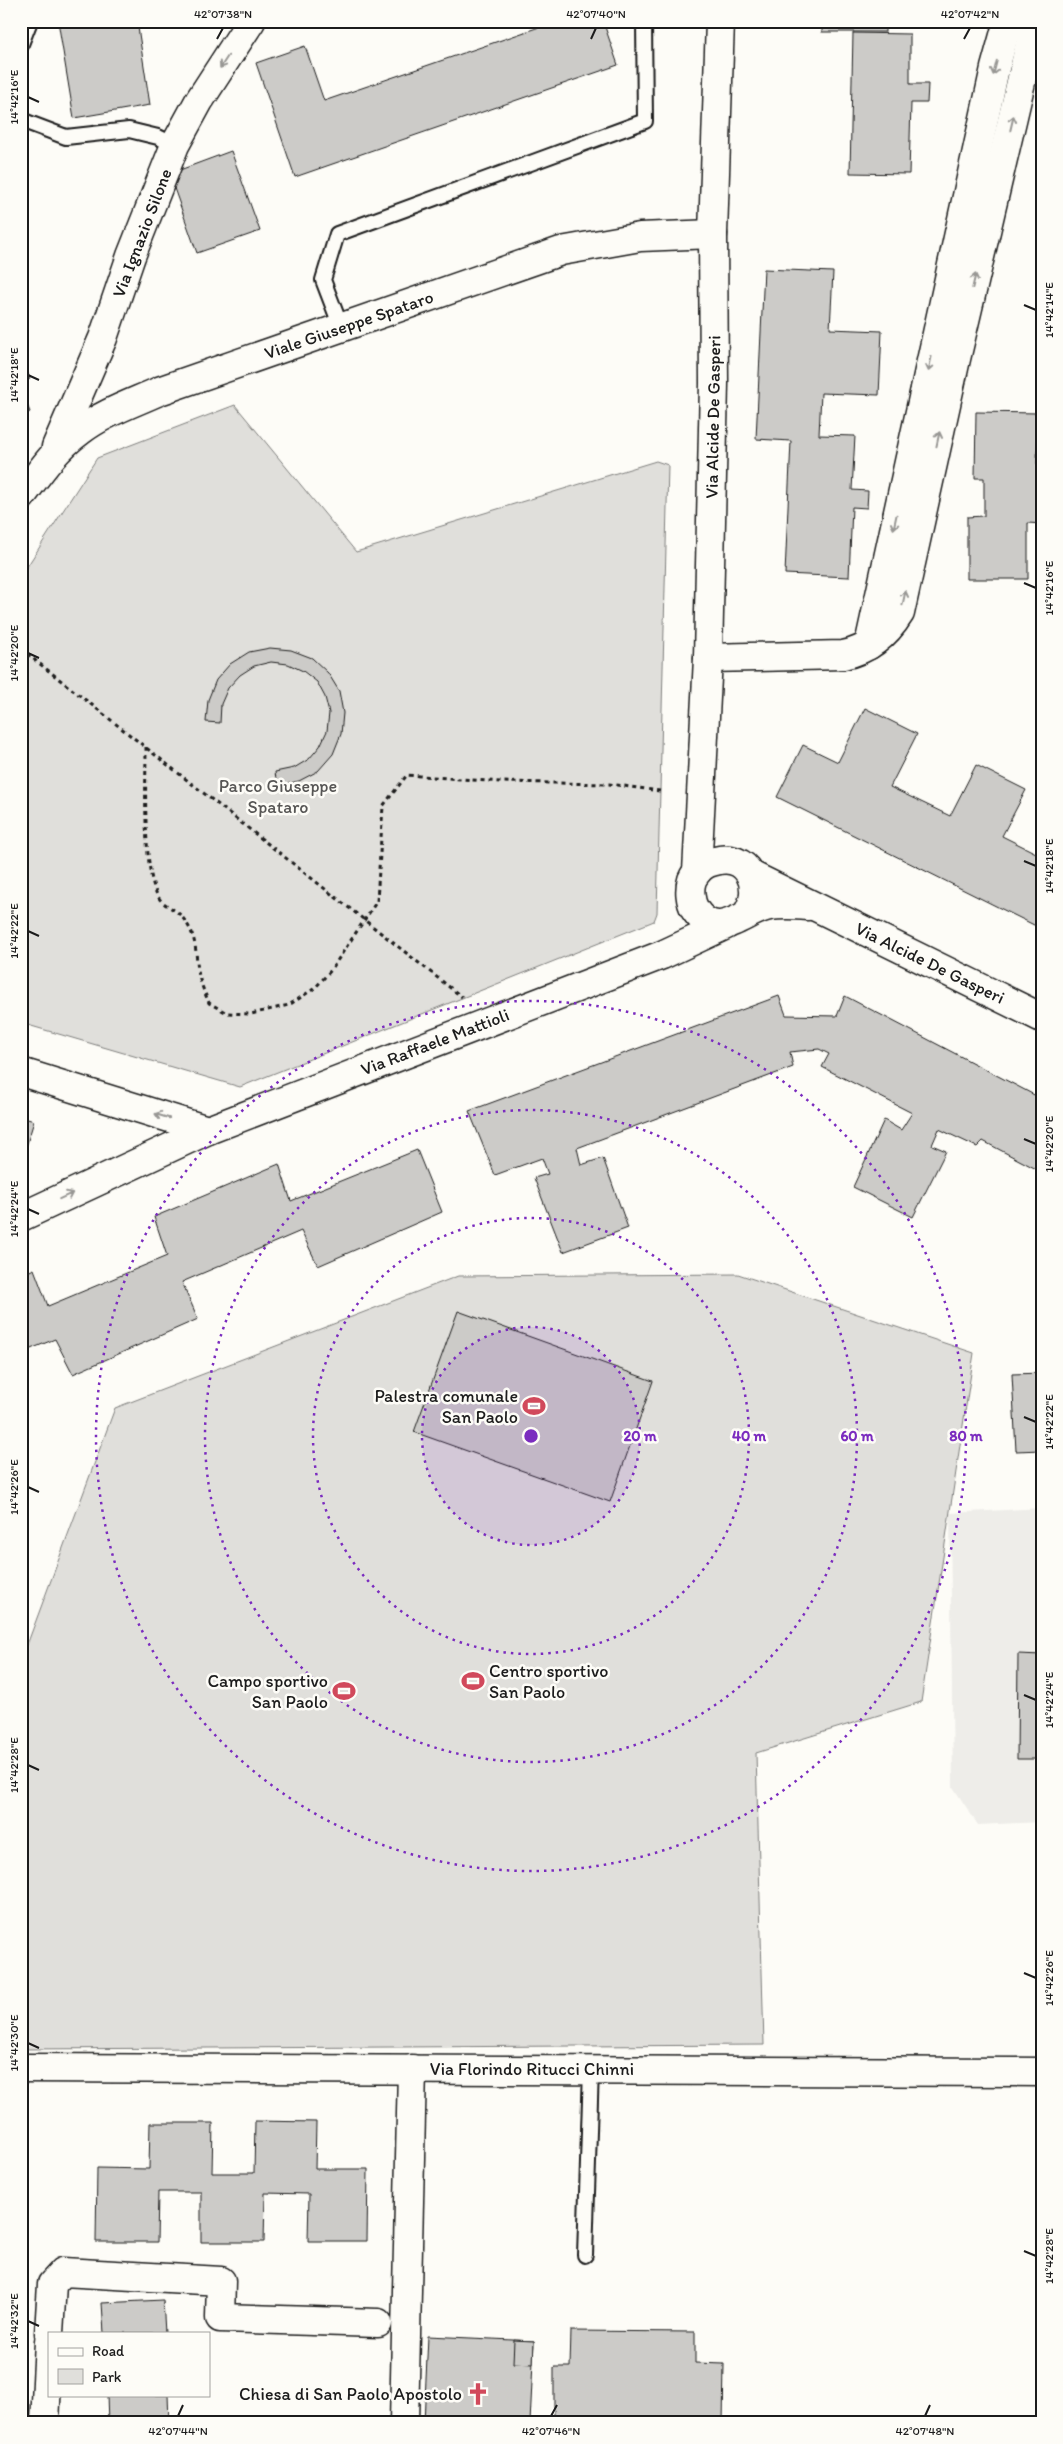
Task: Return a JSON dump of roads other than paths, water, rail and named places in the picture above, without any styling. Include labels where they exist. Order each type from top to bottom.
[{"type":"street","name":"Via Ignazio Silone","points":[[53,455],[103,338],[131,256],[175,145],[199,102],[251,21]]},
{"type":"street","name":"Via Alcide De Gasperi","points":[[697,872],[708,658],[714,383],[713,234],[720,21]]},
{"type":"street","points":[[949,335],[976,160],[995,68],[1008,21]]},
{"type":"street","points":[[708,658],[843,655],[855,652],[874,641],[949,335],[1002,165],[1033,31],[1040,21]]},
{"type":"street","points":[[976,160],[1002,165]]},
{"type":"street","name":"Viale Giuseppe Spataro","points":[[21,497],[53,455],[80,430],[110,413],[159,391],[561,251],[640,236],[713,234]]},
{"type":"street","name":"Via Alcide De Gasperi","points":[[699,813],[708,835],[741,868],[1042,1018]]},
{"type":"street","points":[[712,861],[741,868],[754,882],[755,898],[737,918],[707,921],[694,907],[690,889],[697,872],[712,861]]},
{"type":"street","name":"Via Alcide De Gasperi","points":[[737,918],[769,906],[798,905],[817,907]]},
{"type":"street","name":"Via Raffaele Mattioli","points":[[662,955],[683,930],[694,907]]},
{"type":"street","name":"Via Raffaele Mattioli","points":[[21,1217],[208,1130],[662,955],[737,918]]},
{"type":"street","points":[[21,1072],[208,1130]]},
{"type":"street","name":"Via Florindo Ritucci Chinni","points":[[21,2068],[1042,2072]]},
{"type":"street","points":[[404,2423],[412,2069]]},
{"type":"street","points":[[49,2332],[52,2284],[63,2272],[220,2281],[220,2318],[378,2323]]},
{"type":"street","points":[[45,2423],[48,2362]]},
{"type":"lane","points":[[21,44],[30,21]]},
{"type":"lane","points":[[341,327],[323,280],[337,234],[645,121],[644,21]]},
{"type":"lane","points":[[21,120],[66,137],[129,130],[158,137],[175,145]]},
{"type":"lane","points":[[585,2255],[591,2069]]},
{"type":"place","name":"Palestra comunale San Paolo","points":[[534,1406]]},
{"type":"place","name":"Centro sportivo San Paolo","points":[[473,1681]]},
{"type":"place","name":"Campo sportivo San Paolo","points":[[344,1691]]},
{"type":"place","name":"Chiesa di San Paolo Apostolo","points":[[478,2394]]},
{"type":"park label","name":"Parco Giuseppe Spataro","points":[[278,796]]}]
